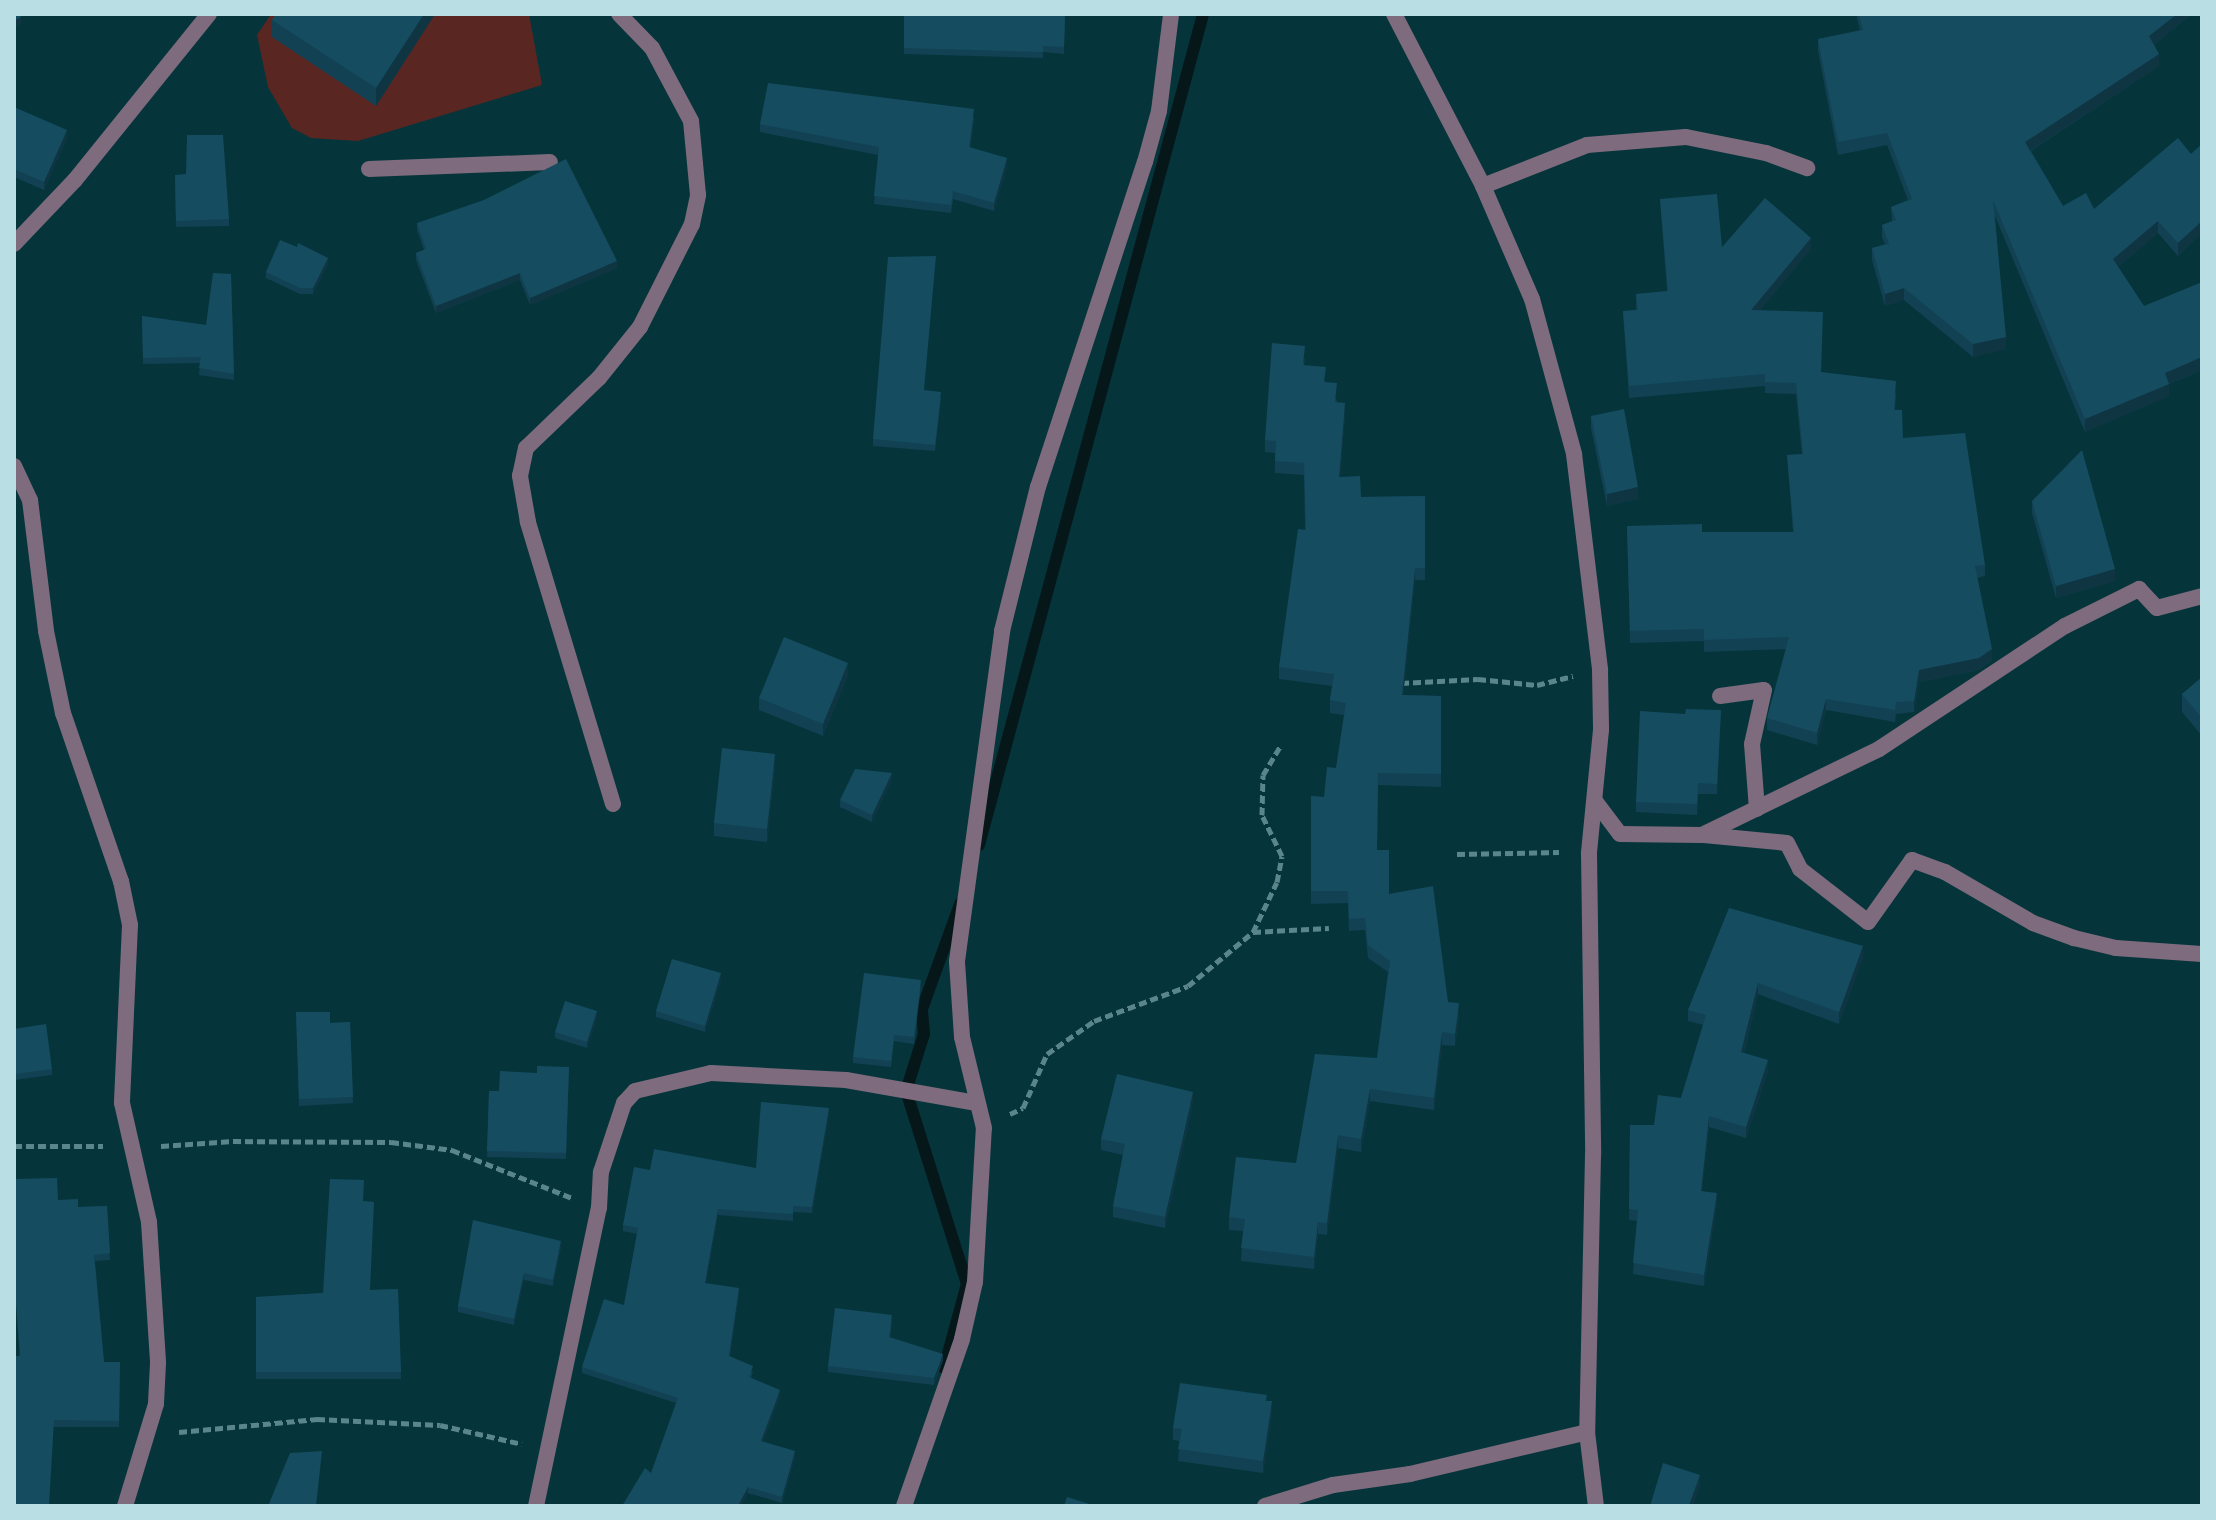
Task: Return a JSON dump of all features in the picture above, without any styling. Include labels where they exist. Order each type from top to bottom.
[{"type":"street","points":[[14,244],[75,180],[209,14]]},
{"type":"street","points":[[613,804],[528,522],[520,476],[526,448],[599,378],[640,327],[692,224],[698,195],[691,121],[652,48],[619,14]]},
{"type":"street","points":[[904,1506],[969,1315],[984,1128],[962,1037],[957,961],[1002,631],[1038,487],[1159,111],[1171,14]]},
{"type":"street","points":[[1394,14],[1483,186],[1532,299],[1574,454],[1600,670],[1595,801],[1589,853],[1593,1155],[1587,1432],[1596,1506]]},
{"type":"street","points":[[1483,186],[1587,145],[1686,137],[1741,146],[1807,168]]},
{"type":"street","points":[[369,169],[550,162]]},
{"type":"street","points":[[14,466],[30,500],[46,631],[63,713],[121,881],[130,925],[122,1103],[128,1145],[149,1222],[155,1294],[156,1404],[125,1506]]},
{"type":"street","points":[[1702,835],[1879,749],[2085,615],[2139,589],[2157,608],[2202,596]]},
{"type":"street","points":[[1720,696],[1764,690],[1752,744],[1757,809]]},
{"type":"street","points":[[1595,801],[1620,834],[1702,835],[1787,843],[1800,869],[1868,922],[1912,860],[1945,872],[2033,923],[2074,938],[2116,948],[2202,954]]},
{"type":"street","points":[[536,1506],[599,1208],[601,1172],[624,1103],[652,1083],[711,1073],[846,1080],[977,1103]]},
{"type":"street","points":[[1265,1506],[1333,1485],[1410,1474],[1587,1432]]},
{"type":"path","points":[[1388,685],[1433,679],[1537,685],[1600,670]]},
{"type":"path","points":[[984,1128],[1023,1108],[1047,1054],[1094,1021],[1188,986],[1253,932],[1277,882],[1282,856],[1262,815],[1263,775],[1281,745]]},
{"type":"path","points":[[1457,854],[1496,849],[1589,853]]},
{"type":"path","points":[[1253,932],[1329,928]]},
{"type":"path","points":[[14,1146],[376,1142],[452,1150],[599,1208]]},
{"type":"path","points":[[142,1445],[182,1431],[317,1419],[440,1425],[546,1450]]},
{"type":"shaded area","points":[[271,14],[529,14],[542,85],[358,141],[311,138],[292,128],[268,87],[257,35]]},
{"type":"building","points":[[276,14],[424,14],[376,88],[272,20]]},
{"type":"building","points":[[904,14],[1065,14],[1064,47],[1043,46],[1043,52],[904,48]]},
{"type":"building","points":[[1859,14],[2177,14],[2149,36],[2159,54],[2025,142],[2063,206],[2086,193],[2094,209],[2178,138],[2191,154],[2202,144],[2202,221],[2178,243],[2158,221],[2113,259],[2144,306],[2202,282],[2202,357],[2165,373],[2169,384],[2085,419],[1993,200],[2006,337],[1973,344],[1904,288],[1885,294],[1872,248],[1889,244],[1882,225],[1896,220],[1891,207],[1912,199],[1887,133],[1838,142],[1818,39],[1863,30]]},
{"type":"building","points":[[768,83],[974,109],[969,147],[1007,158],[994,203],[953,191],[951,205],[874,196],[879,147],[760,124]]},
{"type":"building","points":[[14,107],[67,130],[44,182],[14,169]]},
{"type":"building","points":[[187,135],[223,135],[229,219],[176,221],[175,175],[186,174]]},
{"type":"building","points":[[566,159],[617,261],[530,298],[520,273],[436,306],[416,253],[426,249],[417,223],[484,200]]},
{"type":"building","points":[[1717,194],[1722,247],[1765,198],[1811,238],[1751,310],[1823,312],[1821,372],[1896,381],[1894,410],[1902,410],[1903,438],[1965,433],[1985,565],[1975,566],[1992,649],[1979,658],[1919,670],[1914,701],[1896,702],[1895,710],[1826,699],[1817,733],[1767,718],[1789,637],[1704,640],[1704,629],[1630,631],[1627,526],[1702,524],[1702,532],[1794,532],[1787,455],[1803,454],[1796,383],[1765,382],[1765,374],[1629,386],[1623,311],[1638,310],[1636,294],[1668,291],[1660,199]]},
{"type":"building","points":[[280,240],[297,247],[298,243],[328,258],[313,288],[300,288],[266,272]]},
{"type":"building","points":[[936,256],[924,390],[941,392],[935,445],[873,439],[888,257]]},
{"type":"building","points":[[213,273],[231,274],[234,374],[199,368],[201,357],[143,358],[142,316],[206,325]]},
{"type":"building","points":[[1272,343],[1305,346],[1303,365],[1326,367],[1324,382],[1337,383],[1335,402],[1345,403],[1339,477],[1360,476],[1361,497],[1425,496],[1425,568],[1415,568],[1402,695],[1441,696],[1441,774],[1378,773],[1377,850],[1389,850],[1389,894],[1433,886],[1448,1002],[1459,1003],[1455,1034],[1442,1032],[1434,1098],[1370,1089],[1361,1139],[1338,1135],[1327,1223],[1318,1222],[1314,1257],[1241,1248],[1245,1219],[1229,1217],[1236,1157],[1296,1163],[1315,1054],[1377,1058],[1390,961],[1368,945],[1365,918],[1349,919],[1348,891],[1311,891],[1311,796],[1324,797],[1327,767],[1336,768],[1346,703],[1330,700],[1334,674],[1279,667],[1298,529],[1306,530],[1304,463],[1275,461],[1276,441],[1265,440]]},
{"type":"building","points":[[1624,409],[1638,487],[1607,494],[1591,416]]},
{"type":"building","points":[[2082,450],[2115,569],[2056,586],[2032,501]]},
{"type":"building","points":[[784,637],[848,663],[823,724],[759,698]]},
{"type":"building","points":[[2202,677],[2202,718],[2182,694]]},
{"type":"building","points":[[1686,709],[1721,710],[1717,784],[1698,783],[1697,804],[1636,802],[1640,711],[1685,714]]},
{"type":"building","points":[[722,748],[775,754],[767,829],[714,823]]},
{"type":"building","points":[[855,769],[892,773],[872,815],[840,800]]},
{"type":"building","points":[[1729,908],[1863,946],[1839,1012],[1758,983],[1741,1052],[1768,1060],[1746,1127],[1709,1116],[1701,1191],[1717,1193],[1704,1275],[1633,1263],[1638,1210],[1629,1209],[1630,1125],[1654,1125],[1658,1095],[1681,1098],[1706,1015],[1688,1010]]},
{"type":"building","points":[[672,959],[721,973],[705,1026],[656,1011]]},
{"type":"building","points":[[864,973],[921,980],[914,1037],[894,1035],[891,1061],[853,1057]]},
{"type":"building","points":[[565,1001],[597,1011],[587,1042],[555,1032]]},
{"type":"building","points":[[296,1012],[330,1012],[330,1023],[350,1022],[353,1097],[299,1099]]},
{"type":"building","points":[[46,1024],[52,1069],[14,1074],[14,1029]]},
{"type":"building","points":[[537,1066],[569,1067],[566,1153],[487,1151],[489,1091],[499,1091],[500,1071],[537,1073]]},
{"type":"building","points":[[1117,1074],[1193,1092],[1165,1217],[1113,1206],[1125,1144],[1101,1139]]},
{"type":"building","points":[[761,1102],[829,1108],[812,1207],[793,1206],[793,1214],[718,1209],[705,1283],[739,1288],[729,1356],[753,1366],[749,1377],[780,1390],[761,1441],[795,1451],[782,1497],[748,1487],[738,1506],[622,1506],[645,1468],[651,1473],[678,1398],[582,1367],[604,1299],[624,1305],[638,1228],[623,1225],[634,1167],[650,1170],[654,1149],[756,1168]]},
{"type":"building","points":[[57,1178],[58,1200],[78,1199],[78,1207],[107,1206],[110,1253],[94,1255],[104,1362],[120,1362],[119,1421],[54,1420],[49,1506],[14,1506],[14,1356],[20,1356],[14,1278],[14,1179]]},
{"type":"building","points":[[330,1179],[364,1180],[363,1201],[374,1202],[370,1290],[398,1289],[401,1372],[256,1372],[256,1297],[323,1293]]},
{"type":"building","points":[[473,1220],[561,1241],[553,1280],[524,1273],[514,1319],[458,1306]]},
{"type":"building","points":[[835,1308],[892,1315],[889,1337],[943,1354],[934,1378],[828,1366]]},
{"type":"building","points":[[1180,1383],[1267,1395],[1266,1401],[1272,1401],[1263,1461],[1178,1449],[1182,1429],[1173,1428]]},
{"type":"building","points":[[322,1451],[316,1506],[268,1506],[290,1453]]},
{"type":"building","points":[[1663,1463],[1700,1475],[1689,1506],[1650,1506]]},
{"type":"building","points":[[1067,1497],[1096,1506],[1064,1506]]},
{"type":"waterway","points":[[979,845],[1203,14]]},
{"type":"waterway","points":[[944,1368],[967,1284],[906,1091],[924,1034],[922,1009],[960,904]]}]
